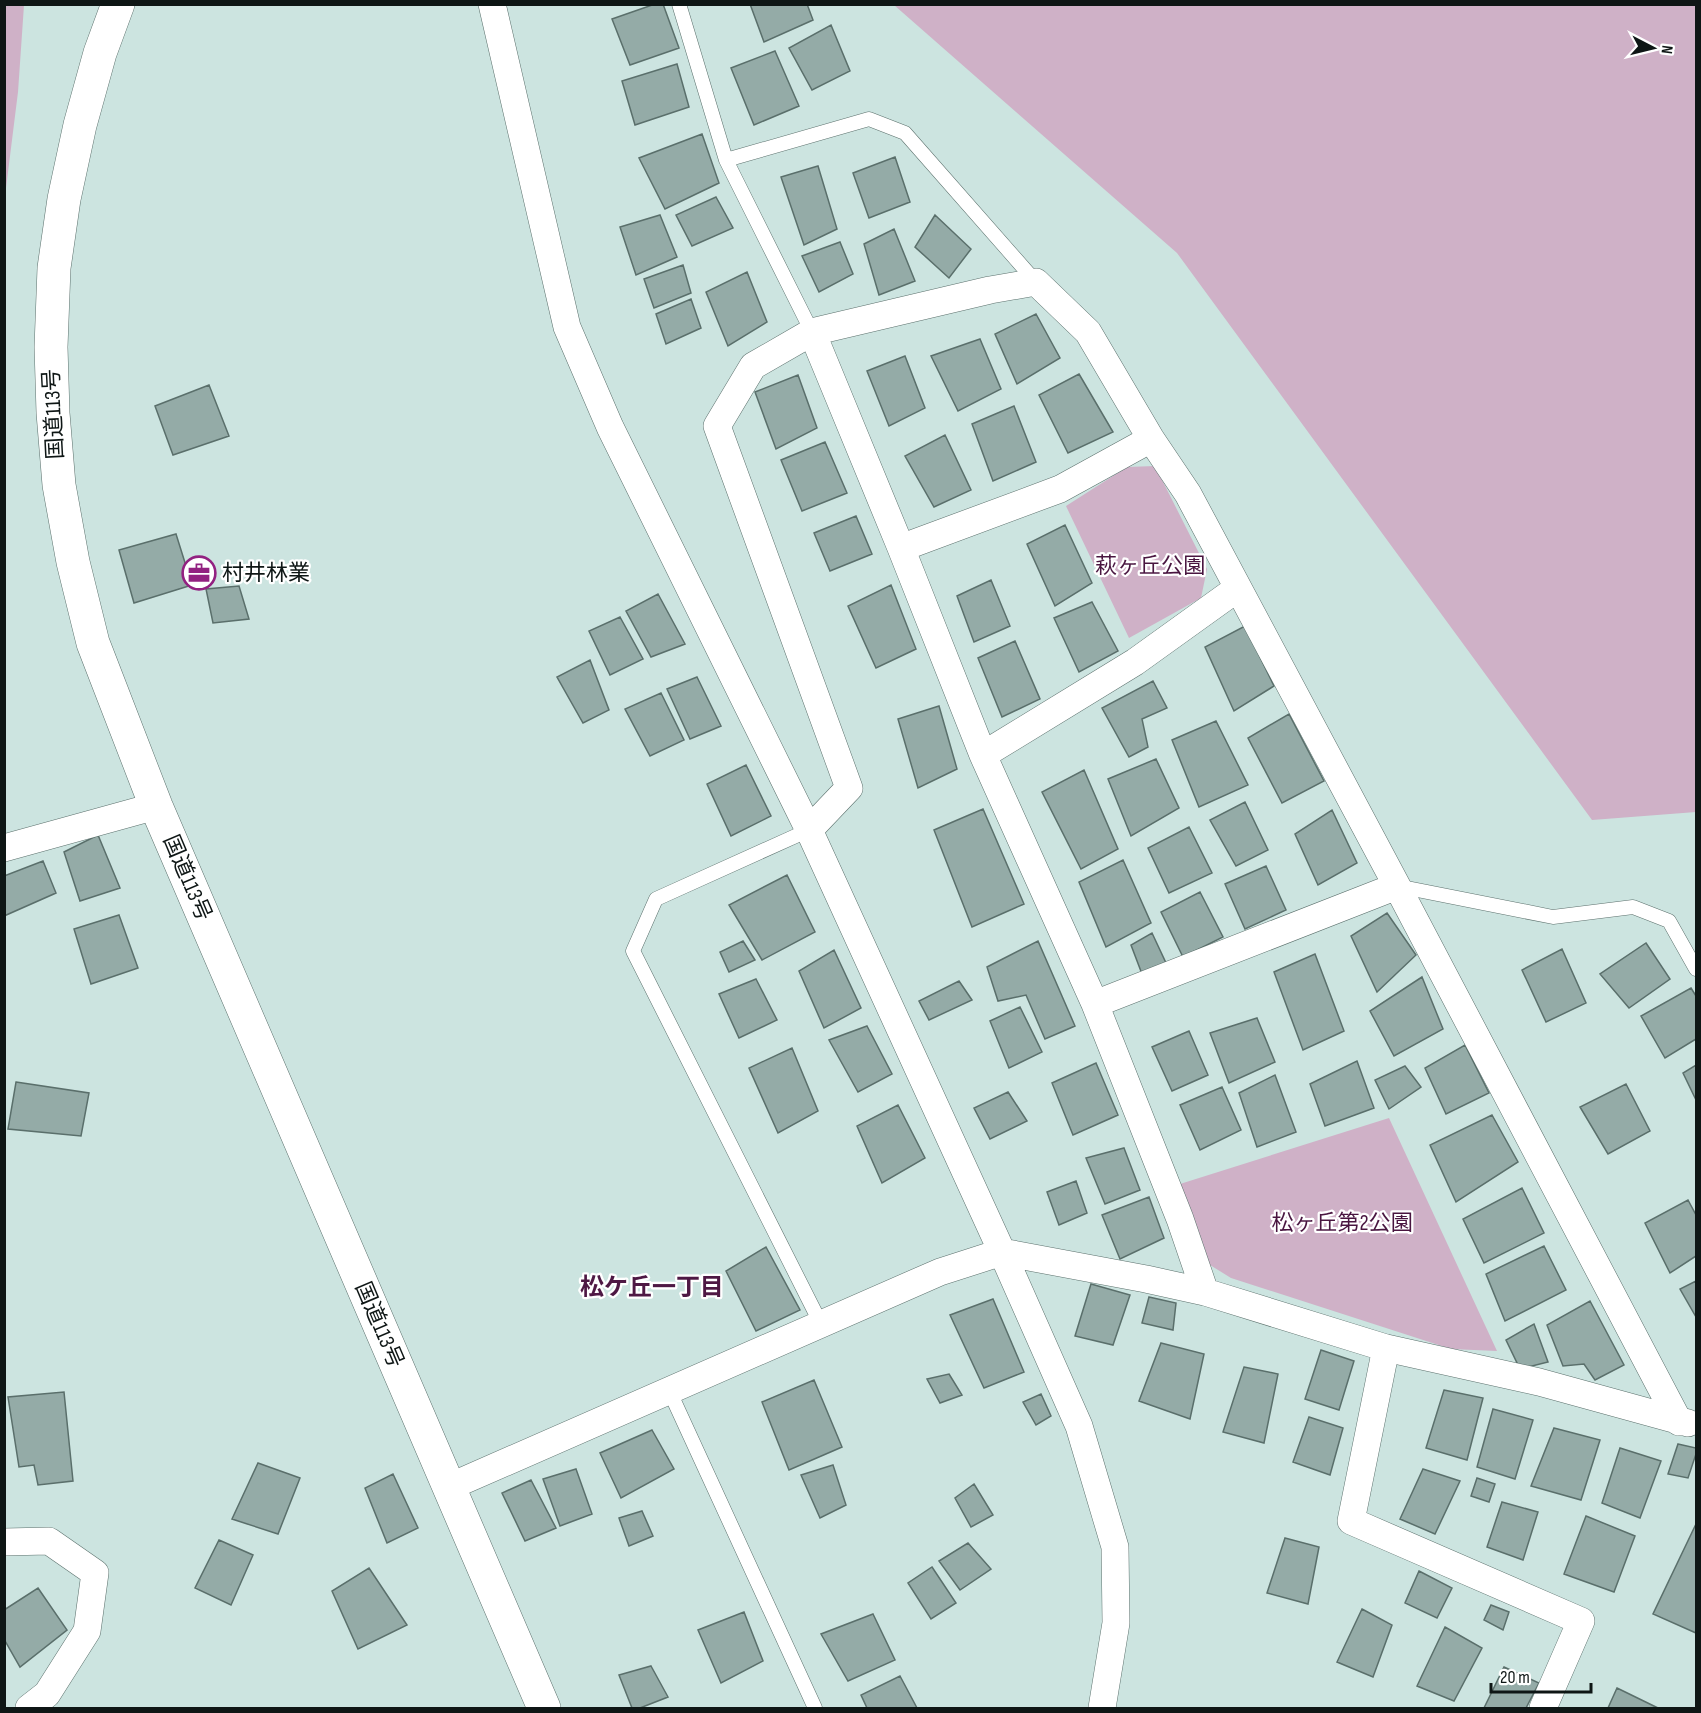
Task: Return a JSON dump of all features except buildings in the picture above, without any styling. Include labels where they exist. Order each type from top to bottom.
[{"type":"highway","name":"国道113号","points":[[118,4],[100,52],[80,124],[64,199],[54,268],[51,347],[58,485],[73,562],[93,643],[156,806],[544,1708]]},
{"type":"street","points":[[492,4],[567,327],[610,427],[809,830],[1079,1426],[1115,1547],[1116,1623],[1102,1708]]},
{"type":"street","points":[[809,830],[849,788],[717,426],[753,366],[812,332],[990,290],[1036,282],[1088,332],[1150,439],[1188,494],[1688,1423]]},
{"type":"street","points":[[812,332],[983,755],[1095,1004],[1180,1220],[1205,1292]]},
{"type":"street","points":[[901,548],[1060,489],[1150,439]]},
{"type":"street","points":[[983,755],[1135,662],[1238,588]]},
{"type":"street","points":[[4,849],[156,806]]},
{"type":"street","points":[[1095,1004],[1397,886]]},
{"type":"street","points":[[448,1487],[940,1272],[1002,1252],[1205,1292],[1386,1348],[1539,1382],[1688,1423]]},
{"type":"street","points":[[1386,1348],[1351,1521],[1581,1621],[1543,1708]]},
{"type":"street","points":[[4,1542],[49,1541],[95,1573],[87,1631],[47,1695],[29,1708]]},
{"type":"lane","points":[[679,4],[726,160],[812,332]]},
{"type":"lane","points":[[726,160],[869,119],[905,133],[1036,282]]},
{"type":"lane","points":[[809,830],[656,899],[633,951],[821,1324]]},
{"type":"lane","points":[[1397,886],[1553,917],[1633,908],[1669,921],[1696,969]]},
{"type":"lane","points":[[669,1390],[815,1708]]},
{"type":"green space","points":[[5,4],[24,5],[18,92],[5,196]]},
{"type":"green space","points":[[894,5],[1696,5],[1696,812],[1592,820],[1177,253]]},
{"type":"green space","name":"萩ヶ丘公園","points":[[1155,466],[1207,569],[1201,598],[1129,638],[1066,506],[1127,467]]},
{"type":"green space","name":"松ヶ丘第2公園","points":[[1389,1118],[1497,1351],[1451,1349],[1231,1278],[1210,1265],[1180,1184]]},
{"type":"place","name":"村井林業","points":[[199,573]]},
{"type":"district","name":"松ケ丘一丁目","points":[[652,1287]]}]
